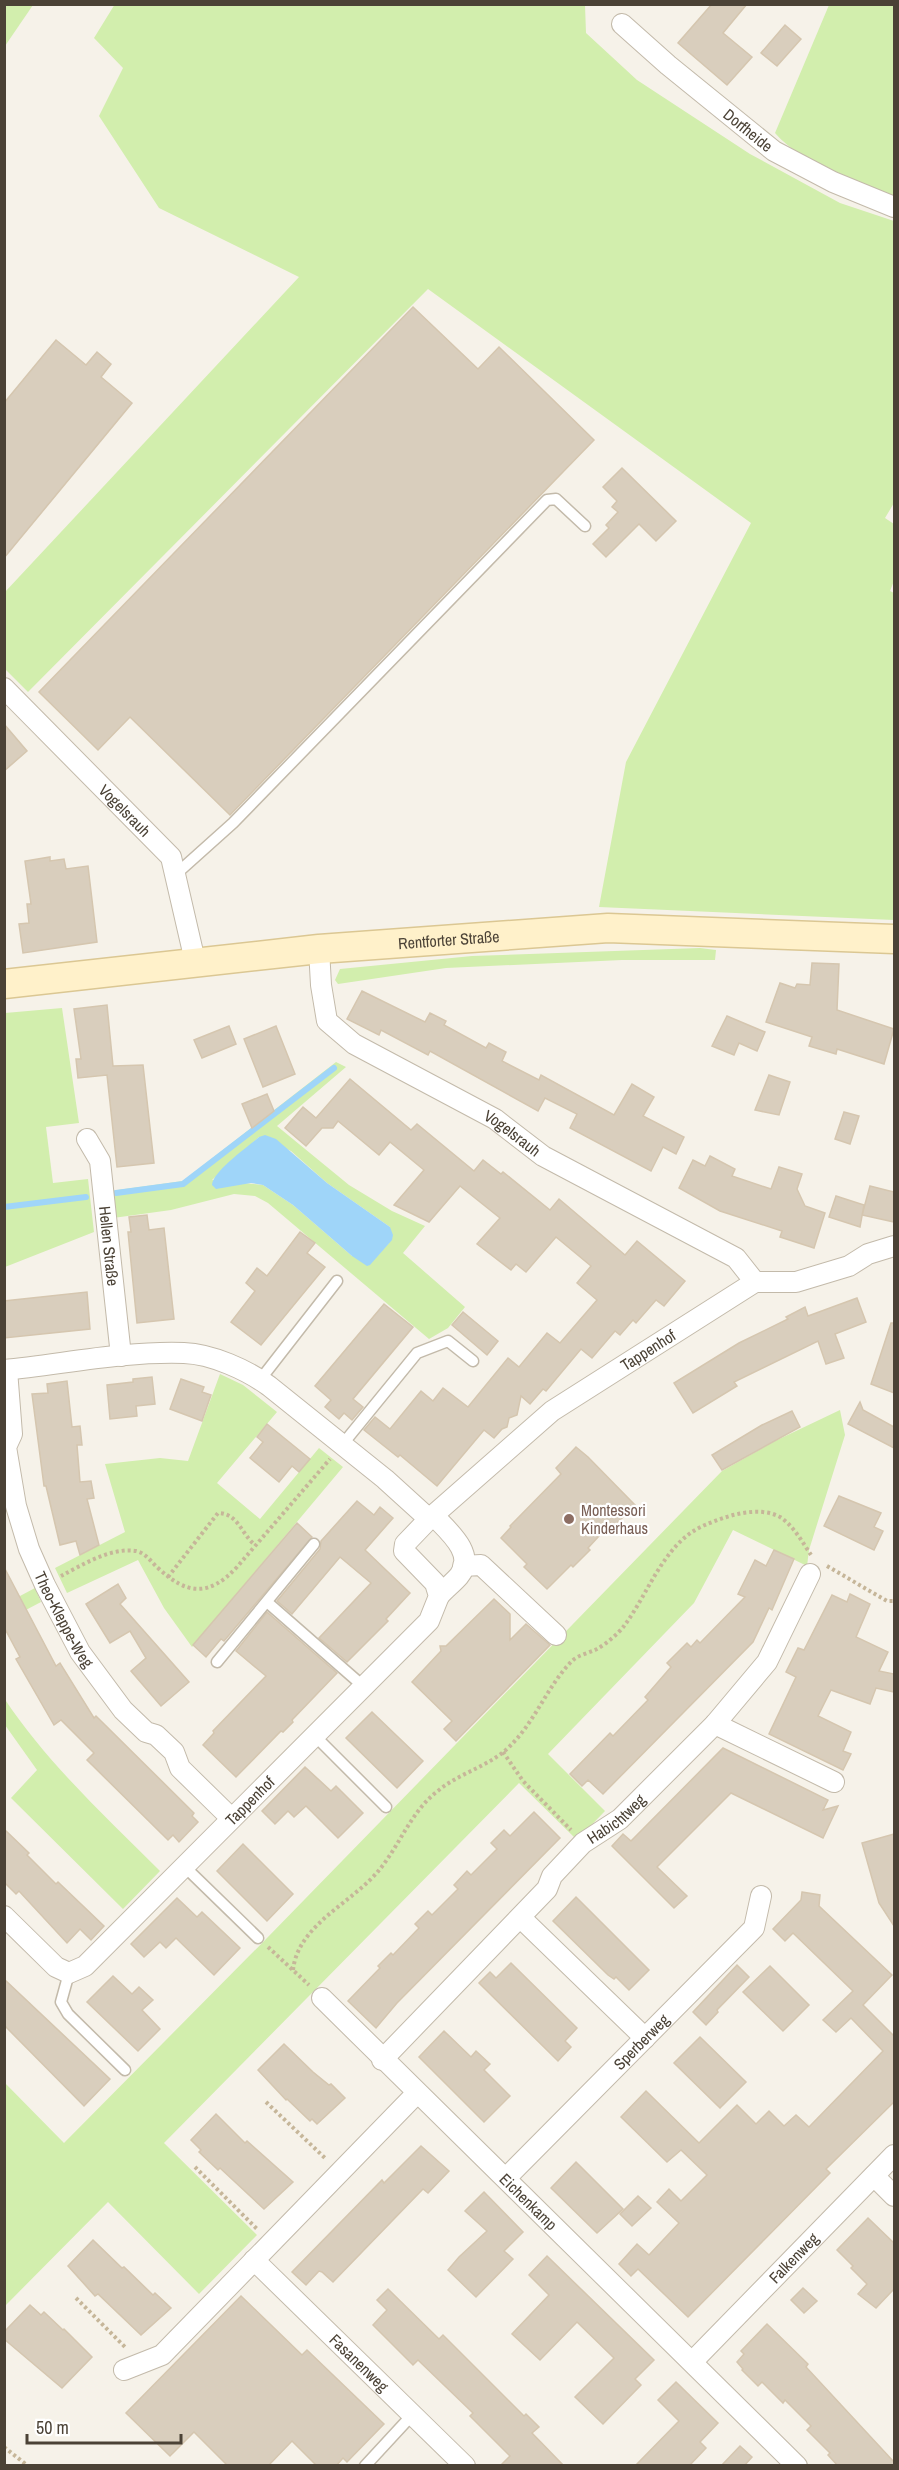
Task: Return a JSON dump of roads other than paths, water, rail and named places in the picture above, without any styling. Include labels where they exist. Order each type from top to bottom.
[{"type":"main road","name":"Rentforter Straße","points":[[4,984],[319,949],[608,928],[894,939]]},
{"type":"street","name":"Dorfheide","points":[[622,24],[668,65],[774,151],[833,182],[894,207]]},
{"type":"street","name":"Vogelsrauh","points":[[4,688],[171,857],[195,961]]},
{"type":"street","name":"Vogelsrauh","points":[[319,949],[321,985],[327,1021],[354,1044],[495,1119],[543,1156],[736,1258],[755,1282]]},
{"type":"street","name":"Hellen Straße","points":[[87,1139],[100,1161],[121,1356]]},
{"type":"street","points":[[755,1282],[796,1282],[849,1266],[868,1254],[894,1246]]},
{"type":"street","name":"Tappenhof","points":[[438,1596],[435,1583],[404,1551],[405,1544],[431,1518],[552,1411],[755,1282]]},
{"type":"street","points":[[6,1370],[121,1356],[185,1353],[227,1365],[260,1380],[385,1479],[458,1542],[463,1553],[463,1566],[481,1565],[556,1635]]},
{"type":"street","name":"Theo-Kleppe-Weg","points":[[6,1370],[12,1434],[6,1447],[16,1506],[29,1549],[45,1585],[80,1652],[123,1710],[146,1732],[156,1735],[168,1746],[174,1752],[180,1768],[231,1818]]},
{"type":"street","name":"Tappenhof","points":[[69,1973],[85,1966],[429,1621],[438,1596],[461,1574],[463,1566]]},
{"type":"street","name":"Habichtweg","points":[[382,2060],[521,1918],[547,1890],[552,1876],[584,1843],[620,1819],[715,1724],[767,1662],[817,1567]]},
{"type":"street","points":[[715,1724],[834,1782]]},
{"type":"street","name":"Sperberweg","points":[[506,2178],[754,1929],[761,1896]]},
{"type":"street","points":[[4,1916],[56,1967],[69,1973]]},
{"type":"street","points":[[521,1918],[645,2038]]},
{"type":"street","name":"Eichenkamp","points":[[322,1998],[382,2060],[506,2178],[797,2466]]},
{"type":"street","points":[[133,2367],[162,2355],[417,2093]]},
{"type":"street","name":"Falkenweg","points":[[693,2361],[894,2155]]},
{"type":"street","points":[[874,2176],[894,2196]]},
{"type":"street","name":"Fasanenweg","points":[[254,2260],[465,2466]]},
{"type":"lane","points":[[175,875],[233,823],[547,500],[556,499],[585,526]]},
{"type":"lane","points":[[260,1380],[337,1281]]},
{"type":"lane","points":[[342,1445],[417,1353],[448,1341],[473,1361]]},
{"type":"lane","points":[[217,1662],[314,1544]]},
{"type":"lane","points":[[267,1602],[363,1686]]},
{"type":"lane","points":[[314,1735],[386,1807]]},
{"type":"lane","points":[[185,1867],[258,1938]]},
{"type":"lane","points":[[69,1973],[61,2002],[68,2014],[126,2070]]},
{"type":"lane","points":[[365,2466],[413,2414]]},
{"type":"water","points":[[265,1135],[276,1139],[327,1183],[390,1227],[392,1240],[370,1265],[367,1266],[352,1256],[293,1205],[263,1185],[251,1183],[216,1189],[212,1185],[224,1166],[259,1137]]},
{"type":"waterway","points":[[116,1193],[183,1184],[334,1068]]},
{"type":"waterway","points":[[4,1207],[86,1197]]},
{"type":"place","name":"Montessori Kinderhaus","points":[[569,1519]]}]
